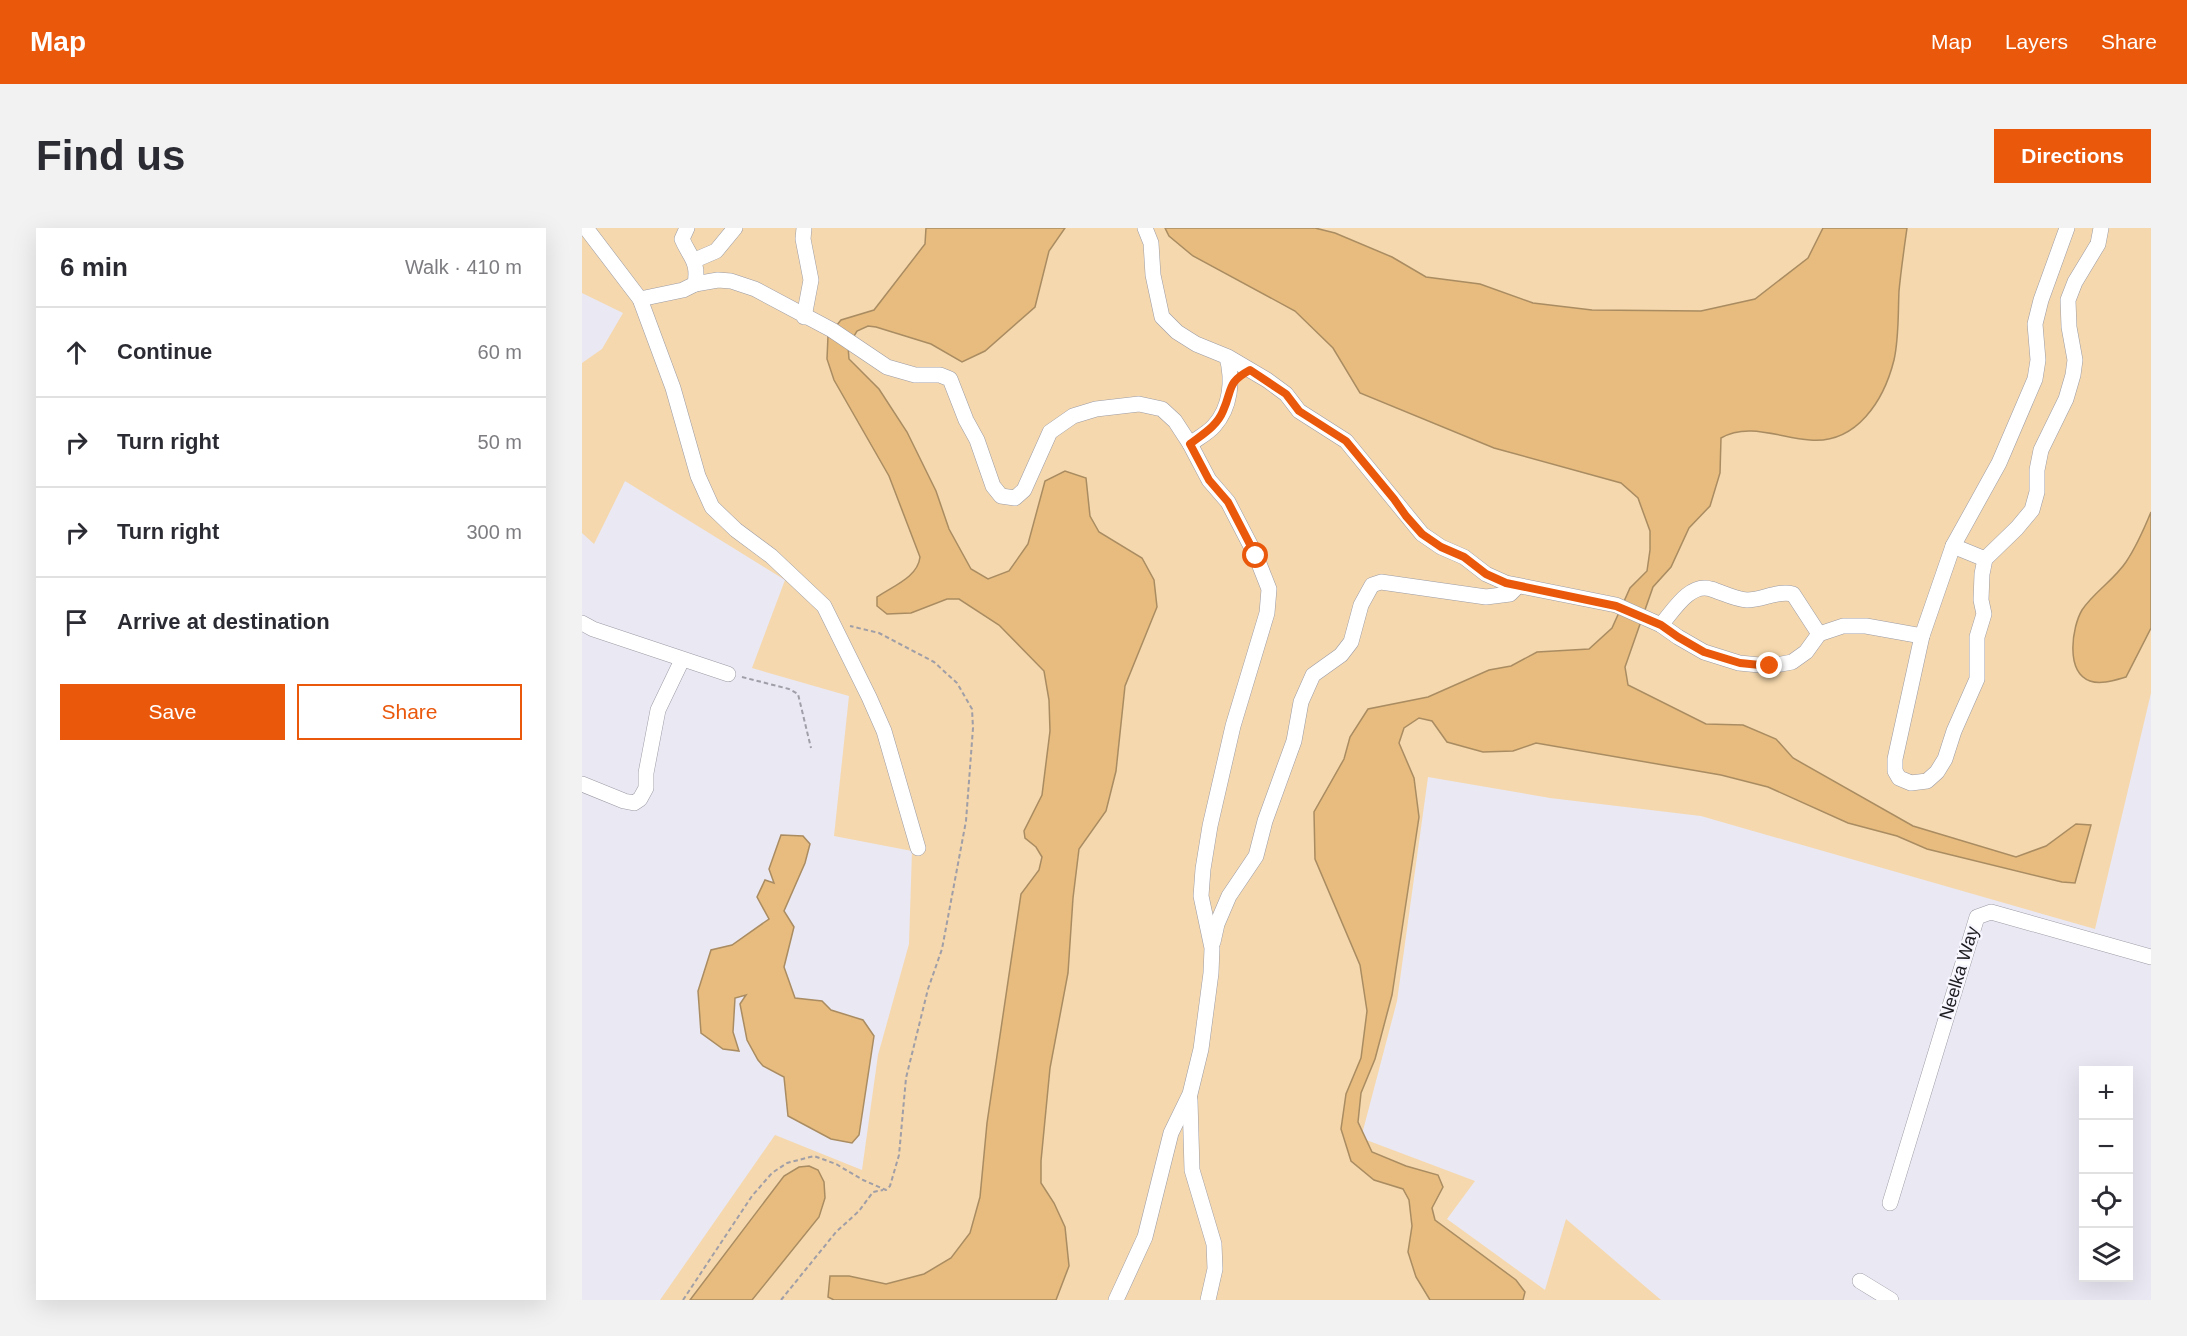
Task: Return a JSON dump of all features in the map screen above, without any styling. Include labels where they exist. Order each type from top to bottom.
[{"type":"street","points":[[586,228],[640,299],[673,388],[698,476],[712,507],[736,530],[771,556],[825,606],[884,731],[918,848]]},
{"type":"street","points":[[687,228],[682,239],[686,250],[695,260],[697,272],[695,284]]},
{"type":"street","points":[[695,260],[716,251],[735,228]]},
{"type":"street","points":[[804,228],[803,239],[811,280],[804,317]]},
{"type":"street","points":[[1145,228],[1151,243],[1153,275],[1162,317],[1177,332],[1196,344],[1227,357],[1286,394],[1299,411],[1346,441],[1422,534],[1441,547],[1464,557],[1486,574],[1506,583],[1616,606],[1655,622],[1704,652],[1740,663],[1770,666],[1792,662],[1806,652],[1819,634],[1843,626],[1866,626],[1922,636]]},
{"type":"street","points":[[2067,228],[2041,300],[2035,324],[2038,360],[2035,379],[1999,463],[1953,546],[1922,636],[1894,759],[1894,771],[1899,778],[1911,783],[1927,781],[1937,772],[1945,759],[1954,731],[1977,679],[1977,637],[1984,614],[1981,600],[1985,559],[2032,510],[2037,492],[2037,470],[2041,450],[2066,399],[2073,375],[2075,360],[2068,327],[2068,300],[2075,282],[2098,244],[2101,228]]},
{"type":"street","points":[[640,299],[683,290],[695,284],[718,280],[731,281],[755,289],[832,330],[887,367],[915,375],[940,375],[950,379],[966,420],[977,440],[993,486],[1001,496],[1015,498],[1024,490],[1050,432],[1073,416],[1096,409],[1139,404],[1162,410],[1175,421],[1209,480],[1228,502],[1256,556],[1269,588],[1267,613],[1233,726],[1209,826],[1201,896],[1212,948]]},
{"type":"street","points":[[1190,444],[1214,426],[1223,412],[1231,384],[1227,357]]},
{"type":"street","points":[[1231,384],[1250,370]]},
{"type":"street","points":[[1953,546],[1985,559]]},
{"type":"street","points":[[1116,1300],[1145,1237],[1171,1132],[1190,1094],[1201,1049],[1211,974],[1212,948],[1217,924],[1229,896],[1256,856],[1265,821],[1294,741],[1301,702],[1313,675],[1341,655],[1351,642],[1361,605],[1372,585],[1381,582],[1486,597],[1510,594],[1518,585]]},
{"type":"street","points":[[1655,622],[1697,588],[1709,588],[1729,597],[1749,600],[1786,592],[1793,594],[1819,634]]},
{"type":"street","points":[[582,623],[593,629],[728,674]]},
{"type":"street","points":[[582,784],[624,801],[634,803],[640,799],[646,788],[646,773],[658,710],[682,660]]},
{"type":"street","name":"Neelka Way","points":[[1890,1203],[1977,916],[1990,912],[2151,957]]},
{"type":"street","points":[[1190,1094],[1191,1170],[1214,1244],[1215,1269],[1208,1300]]},
{"type":"street","points":[[1860,1281],[1891,1300]]},
{"type":"path","points":[[781,1300],[836,1232],[859,1211],[873,1192],[886,1190],[890,1186],[899,1155],[906,1078],[928,989],[942,949],[966,822],[973,728],[972,709],[957,683],[933,662],[879,633],[848,625]]},
{"type":"path","points":[[728,674],[789,689],[798,694],[811,748]]},
{"type":"path","points":[[683,1300],[752,1196],[772,1173],[787,1163],[814,1156],[836,1164],[886,1190]]},
{"type":"shaded area","points":[[582,228],[2151,228],[2151,693],[2095,929],[1701,816],[1550,798],[1428,777],[1397,1001],[1361,1138],[1475,1181],[1447,1219],[1545,1290],[1566,1219],[1661,1300],[660,1300],[775,1135],[862,1170],[878,1055],[909,944],[912,851],[834,836],[849,696],[752,668],[785,580],[625,481],[594,544],[582,533],[582,363],[602,349],[623,313],[582,293]]},
{"type":"shaded area","points":[[926,228],[1065,228],[1049,251],[1035,307],[985,351],[962,362],[931,344],[868,326],[857,331],[848,346],[849,359],[879,389],[907,432],[936,491],[949,529],[971,569],[988,579],[1009,571],[1028,544],[1045,481],[1065,471],[1086,478],[1090,516],[1099,532],[1142,558],[1154,580],[1157,607],[1125,686],[1116,771],[1106,811],[1079,849],[1068,973],[1050,1068],[1041,1161],[1041,1183],[1054,1203],[1065,1227],[1069,1266],[1056,1300],[834,1300],[828,1297],[830,1276],[849,1276],[886,1284],[924,1274],[951,1258],[970,1233],[980,1197],[987,1123],[1021,894],[1039,870],[1042,857],[1036,847],[1025,838],[1024,831],[1042,795],[1050,731],[1049,700],[1044,671],[999,625],[959,599],[947,599],[911,613],[887,614],[877,606],[877,597],[910,576],[920,557],[889,476],[834,380],[827,359],[828,336],[841,320],[874,310],[925,244]]},
{"type":"shaded area","points":[[1165,228],[1315,228],[1335,233],[1392,257],[1426,277],[1480,284],[1533,303],[1592,310],[1701,311],[1755,299],[1808,258],[1823,228],[1907,228],[1899,291],[1896,352],[1883,390],[1875,404],[1855,427],[1842,435],[1827,439],[1799,439],[1753,431],[1731,433],[1721,438],[1720,473],[1710,506],[1689,528],[1671,567],[1653,587],[1625,667],[1628,685],[1706,724],[1743,725],[1776,739],[1793,758],[1913,826],[2016,857],[2046,846],[2076,824],[2091,825],[2075,883],[2062,882],[1927,849],[1897,836],[1848,823],[1768,787],[1721,775],[1536,743],[1513,751],[1483,752],[1447,742],[1432,721],[1419,718],[1404,728],[1399,743],[1414,778],[1419,817],[1392,995],[1375,1059],[1361,1093],[1358,1122],[1372,1152],[1406,1166],[1438,1175],[1443,1187],[1432,1208],[1435,1220],[1516,1280],[1525,1292],[1523,1300],[1430,1300],[1416,1277],[1408,1252],[1412,1226],[1409,1200],[1403,1189],[1374,1180],[1351,1161],[1341,1129],[1346,1094],[1361,1058],[1367,1011],[1360,965],[1315,859],[1314,812],[1344,759],[1350,737],[1368,709],[1428,697],[1489,670],[1511,666],[1537,652],[1589,649],[1612,628],[1630,588],[1647,571],[1650,531],[1638,498],[1621,483],[1494,448],[1360,393],[1333,348],[1295,311],[1193,256],[1169,236]]},
{"type":"shaded area","points":[[2151,512],[2151,628],[2126,677],[2113,681],[2090,681],[2082,676],[2074,659],[2073,648],[2078,618],[2087,604],[2126,562]]},
{"type":"shaded area","points":[[781,835],[803,836],[810,844],[805,863],[784,911],[794,927],[784,967],[795,998],[822,1001],[831,1010],[863,1020],[874,1036],[859,1135],[852,1143],[831,1139],[788,1116],[784,1077],[763,1066],[747,1040],[740,1004],[746,995],[735,998],[733,1032],[739,1051],[723,1049],[701,1033],[698,991],[711,950],[732,945],[769,919],[757,897],[765,880],[774,883],[769,869]]},
{"type":"shaded area","points":[[809,1166],[818,1170],[824,1182],[825,1198],[819,1217],[752,1300],[690,1300],[784,1176],[799,1167]]},
{"type":"route","points":[[1256,556],[1228,502],[1209,480],[1190,444],[1214,426],[1223,412],[1231,384],[1250,370],[1286,394],[1299,411],[1346,441],[1422,534],[1441,547],[1464,557],[1486,574],[1506,583],[1616,606],[1661,625],[1704,652],[1740,663],[1770,666]]}]
